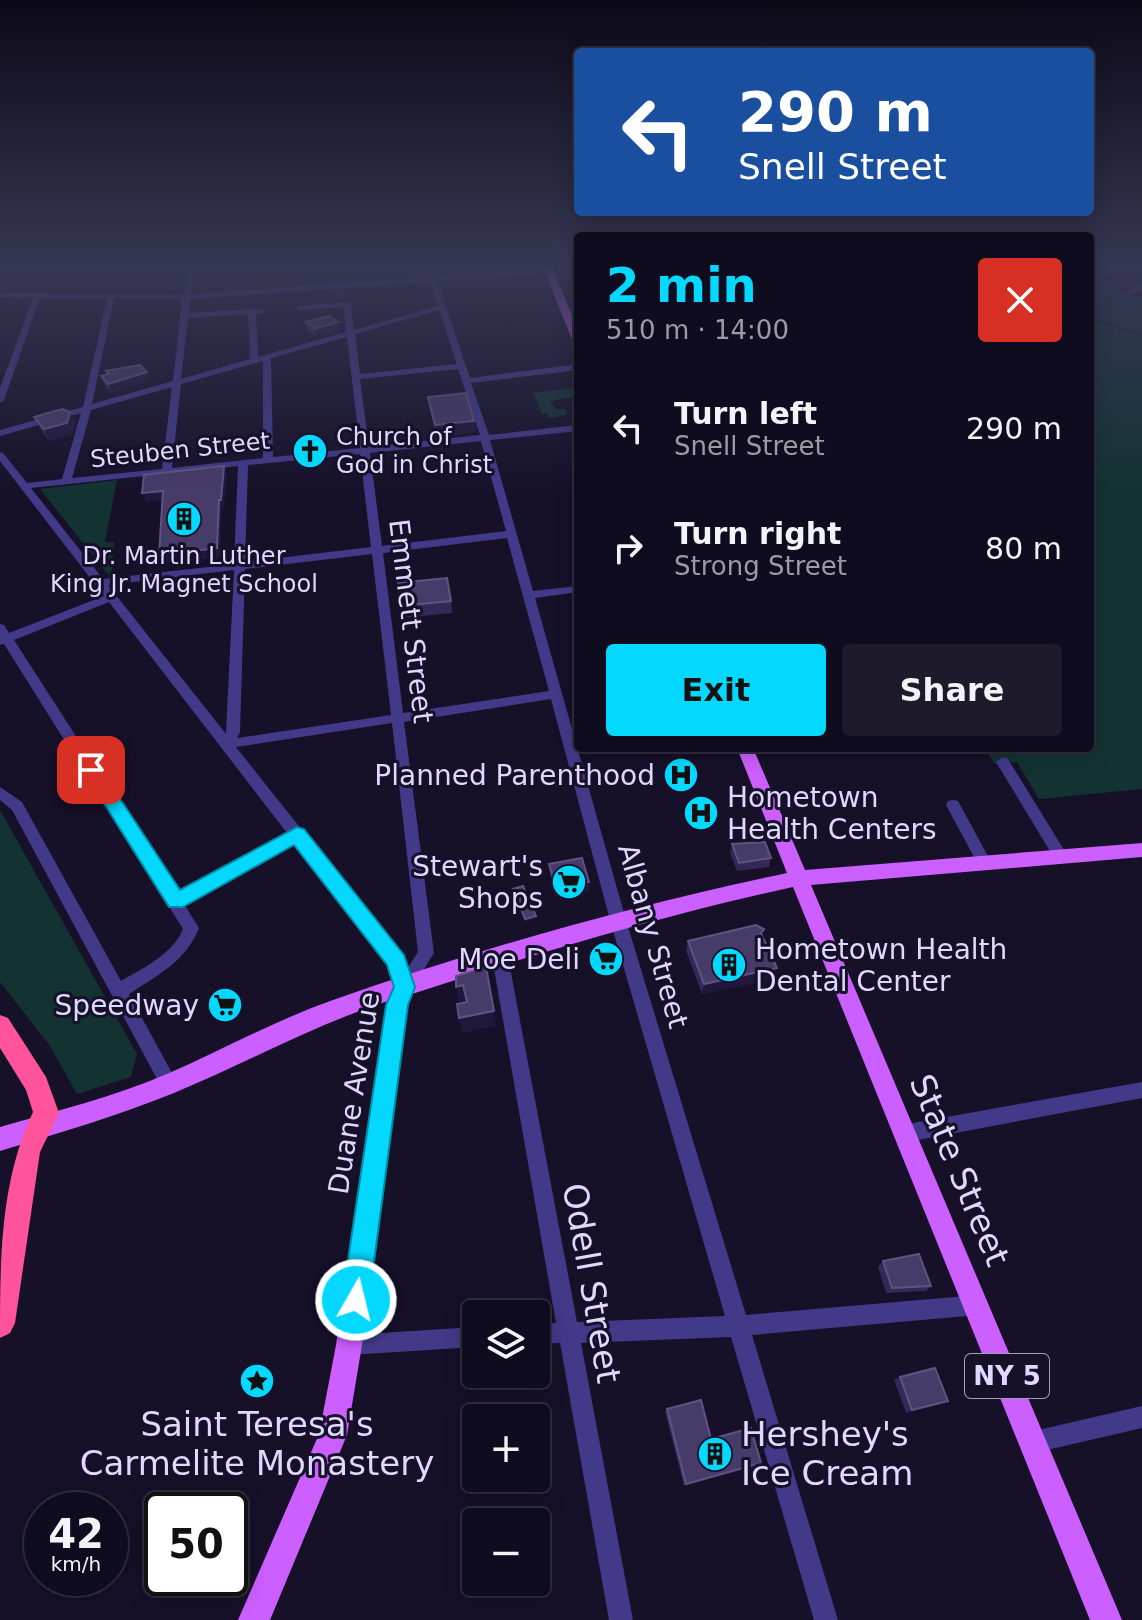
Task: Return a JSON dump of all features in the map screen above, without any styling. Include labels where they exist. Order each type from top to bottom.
[{"type":"highway","points":[[0,1026],[43,1098],[46,1113],[27,1149],[0,1323]]},
{"type":"main road","name":"State Street","points":[[747,752],[907,1133],[1106,1620]]},
{"type":"main road","points":[[0,1139],[38,1130],[169,1084],[305,1019],[618,920],[798,878],[1142,850]]},
{"type":"main road","name":"Duane Avenue","points":[[254,1620],[333,1435],[349,1345],[397,1005],[404,987]]},
{"type":"street","points":[[0,400],[20,343]]},
{"type":"street","points":[[66,482],[101,343]]},
{"type":"street","points":[[167,471],[182,343]]},
{"type":"street","points":[[254,360],[255,343]]},
{"type":"street","points":[[0,433],[316,343]]},
{"type":"street","name":"Emmett Street","points":[[352,343],[426,953],[404,987]]},
{"type":"street","name":"Albany Street","points":[[454,343],[485,437],[618,920],[826,1620]]},
{"type":"street","points":[[267,356],[268,461]]},
{"type":"street","points":[[356,377],[462,366]]},
{"type":"street","points":[[466,381],[574,368]]},
{"type":"street","name":"Steuben Street","points":[[24,486],[574,428]]},
{"type":"street","name":"Duane Avenue","points":[[0,455],[396,961],[404,987]]},
{"type":"street","points":[[227,744],[233,732],[243,463]]},
{"type":"street","points":[[100,583],[511,534]]},
{"type":"street","points":[[527,595],[574,589]]},
{"type":"street","points":[[111,597],[2,636],[191,928],[189,937],[164,961],[118,992]]},
{"type":"street","points":[[227,744],[556,694]]},
{"type":"street","points":[[1003,762],[1061,857]]},
{"type":"street","points":[[0,792],[17,806],[169,1084]]},
{"type":"street","points":[[953,805],[985,864]]},
{"type":"street","points":[[176,901],[297,834]]},
{"type":"street","name":"Odell Street","points":[[500,957],[621,1620]]},
{"type":"street","points":[[907,1133],[1142,1090]]},
{"type":"street","points":[[550,1333],[738,1326],[978,1305]]},
{"type":"street","points":[[349,1345],[462,1338]]},
{"type":"street","points":[[1034,1442],[1142,1417]]},
{"type":"green space","points":[[1094,343],[1142,343],[1142,789],[1039,799],[1017,762],[995,764],[987,752],[1094,752]]},
{"type":"green space","points":[[574,388],[574,397],[550,401],[556,410],[565,409],[567,415],[548,418],[547,413],[542,414],[533,393]]},
{"type":"green space","points":[[117,480],[105,542],[114,542],[111,578],[40,489]]},
{"type":"green space","points":[[0,810],[137,1054],[131,1077],[77,1094],[50,1046],[0,982]]},
{"type":"building","points":[[140,365],[147,372],[108,384],[101,376],[109,374],[106,371]]},
{"type":"building","points":[[466,393],[474,421],[435,425],[428,397]]},
{"type":"building","points":[[62,409],[70,412],[67,423],[44,429],[34,417]]},
{"type":"building","name":"Dr. Martin Luther King Jr. Magnet School","points":[[224,466],[217,548],[159,555],[163,491],[142,493],[144,475]]},
{"type":"building","points":[[447,578],[451,601],[401,606],[398,583]]},
{"type":"building","points":[[765,842],[771,858],[739,863],[732,844]]},
{"type":"building","name":"Stewart's Shops","points":[[582,858],[589,882],[556,888],[549,864]]},
{"type":"building","points":[[523,886],[536,916],[525,919],[513,889]]},
{"type":"building","name":"Hometown Health Dental Center","points":[[756,925],[764,929],[761,933],[777,968],[704,984],[688,941]]},
{"type":"building","points":[[486,967],[494,1011],[459,1018],[457,1004],[467,1002],[463,985],[456,987],[456,976]]},
{"type":"building","points":[[919,1254],[931,1286],[892,1288],[883,1261]]},
{"type":"building","points":[[935,1368],[948,1401],[912,1410],[900,1377]]},
{"type":"building","name":"Hershey's Ice Cream","points":[[701,1400],[711,1439],[751,1428],[761,1463],[686,1484],[667,1409]]},
{"type":"place","name":"Church of God in Christ","points":[[310,451]]},
{"type":"place","name":"Dr. Martin Luther King Jr. Magnet School","points":[[184,519]]},
{"type":"place","name":"Planned Parenthood","points":[[681,775]]},
{"type":"place","name":"Hometown Health Centers","points":[[701,813]]},
{"type":"place","name":"Stewart's Shops","points":[[569,882]]},
{"type":"place","name":"Moe Deli","points":[[606,959]]},
{"type":"place","name":"Hometown Health Dental Center","points":[[729,965]]},
{"type":"place","name":"Speedway","points":[[225,1005]]},
{"type":"place","name":"Saint Teresa's Carmelite Monastery","points":[[257,1381]]},
{"type":"place","name":"Hershey's Ice Cream","points":[[715,1454]]},
{"type":"route","points":[[91,770],[176,901],[297,834],[396,961],[404,987],[397,1005],[356,1300]]}]
